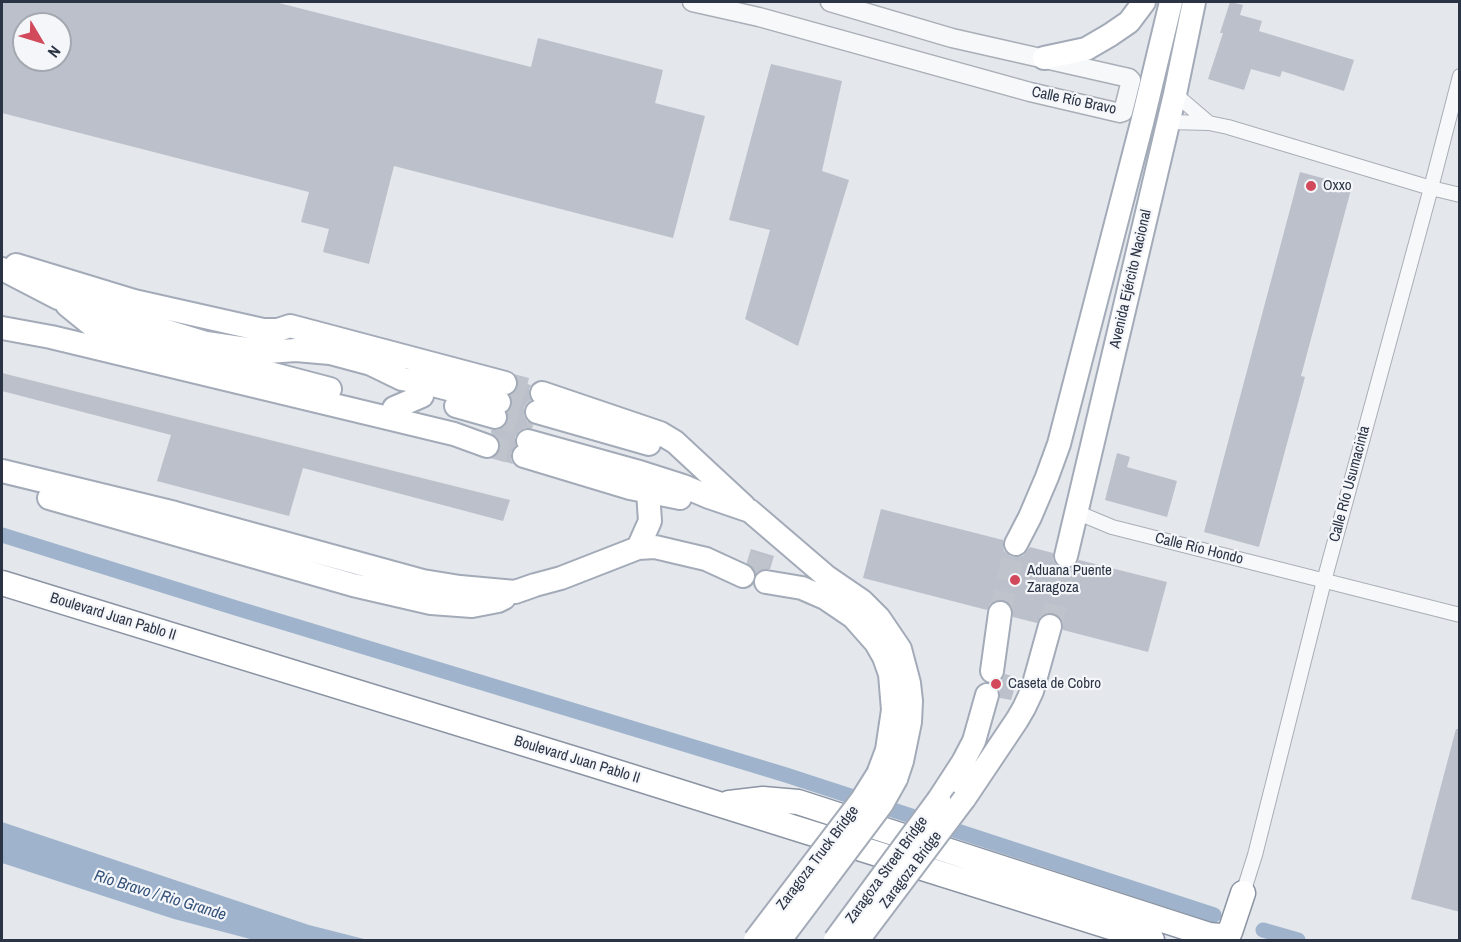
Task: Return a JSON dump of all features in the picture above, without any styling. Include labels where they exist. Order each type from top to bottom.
[{"type":"highway","name":"Boulevard Juan Pablo II","points":[[2,583],[1152,940]]},
{"type":"highway","points":[[719,805],[763,799],[798,802],[1209,935],[1227,935],[1230,932],[1244,893]]},
{"type":"main road","points":[[1044,58],[1086,49],[1128,22],[1144,2]]},
{"type":"main road","name":"Avenida Ejército Nacional","points":[[1017,544],[1059,444],[1171,2]]},
{"type":"main road","points":[[1168,122],[1162,118],[1160,110],[1183,2]]},
{"type":"main road","name":"Avenida Ejército Nacional","points":[[1066,556],[1175,94],[1194,2]]},
{"type":"main road","points":[[2,261],[134,301],[263,330],[278,330],[290,326],[495,416]]},
{"type":"main road","points":[[2,269],[58,298],[206,343],[267,352],[296,350],[330,353],[371,364],[402,380],[422,396],[495,416]]},
{"type":"main road","points":[[58,298],[94,327],[382,402],[401,411],[495,416]]},
{"type":"main road","points":[[51,337],[94,327]]},
{"type":"main road","points":[[2,328],[51,337],[454,435],[495,416]]},
{"type":"main road","points":[[402,380],[429,384],[495,416]]},
{"type":"main road","points":[[394,408],[422,396]]},
{"type":"main road","points":[[533,426],[630,488],[750,511]]},
{"type":"main road","points":[[533,426],[636,471],[750,511]]},
{"type":"main road","points":[[533,426],[660,433],[675,442],[827,577],[862,601],[879,618],[900,649],[909,683],[911,701],[907,743],[902,761],[887,776]]},
{"type":"main road","points":[[2,471],[175,513],[423,581],[514,592]]},
{"type":"main road","points":[[2,484],[353,585],[431,603],[472,606],[498,601],[514,592],[561,578],[638,548],[655,547],[745,569]]},
{"type":"main road","points":[[638,548],[650,522],[648,492]]},
{"type":"main road","points":[[768,575],[825,598],[853,617],[876,643],[890,674],[893,710],[887,750],[887,776]]},
{"type":"main road","points":[[992,670],[1000,614]]},
{"type":"main road","name":"Zaragoza Bridge","points":[[858,940],[964,799],[1017,720],[1032,691],[1050,626]]},
{"type":"main road","name":"Zaragoza Street Bridge","points":[[835,940],[939,799],[963,762],[974,741],[987,695]]},
{"type":"main road","name":"Zaragoza Truck Bridge","points":[[756,940],[861,801],[887,776]]},
{"type":"main road","name":"Zaragoza Truck Bridge","points":[[780,940],[882,804],[887,776]]},
{"type":"street","name":"Calle Río Bravo","points":[[692,2],[762,9],[880,50],[1030,92],[1123,112],[1131,80],[1129,78],[952,38],[830,2]]},
{"type":"street","points":[[880,50],[887,18]]},
{"type":"street","name":"Calle Río Usumacinta","points":[[1244,893],[1324,580],[1460,76]]},
{"type":"street","points":[[1175,94],[1209,123]]},
{"type":"street","points":[[1168,122],[1209,123],[1228,127],[1460,195]]},
{"type":"street","name":"Calle Río Hondo","points":[[1076,512],[1112,527],[1460,615]]},
{"type":"water","name":"Río Bravo / Rio Grande","points":[[2,822],[309,925],[368,940],[254,940],[174,919],[2,863]]},
{"type":"building","points":[[2,2],[275,2],[531,67],[538,38],[663,70],[655,103],[705,116],[673,238],[394,166],[369,264],[323,252],[329,229],[301,222],[309,192],[2,113]]},
{"type":"building","points":[[1230,2],[1243,5],[1240,15],[1262,21],[1259,31],[1354,60],[1344,91],[1282,71],[1280,77],[1251,69],[1244,90],[1208,79]]},
{"type":"building","points":[[771,64],[842,81],[822,171],[849,180],[798,346],[745,319],[770,230],[729,220]]},
{"type":"building","points":[[1300,172],[1352,186],[1301,376],[1305,377],[1259,547],[1204,532]]},
{"type":"building","points":[[2,373],[510,500],[503,521],[303,468],[289,516],[157,481],[171,435],[2,391]]},
{"type":"building","points":[[518,382],[531,385],[529,395],[531,400],[524,408],[524,415],[533,425],[532,428],[519,431],[515,437],[516,446],[511,453],[513,464],[492,458],[499,451],[500,444],[491,430],[504,427],[508,421],[507,412],[512,405],[510,395],[515,392]]},
{"type":"building","points":[[1117,453],[1130,457],[1127,467],[1177,481],[1167,517],[1105,500]]},
{"type":"building","name":"Aduana Puente Zaragoza","points":[[881,509],[1003,540],[1004,551],[1010,556],[1023,556],[1030,547],[1053,553],[1053,560],[1062,569],[1070,569],[1079,560],[1167,582],[1148,652],[1063,630],[1060,617],[1053,613],[1041,616],[1037,623],[1013,617],[1012,607],[1008,602],[1002,600],[994,601],[987,610],[863,578]]},
{"type":"building","points":[[751,549],[774,556],[770,569],[762,569],[756,573],[754,568],[747,563]]},
{"type":"building","points":[[1005,674],[1018,678],[1011,700],[1000,698],[1000,691],[994,684],[1002,680]]},
{"type":"building","points":[[1456,729],[1460,729],[1460,912],[1411,899]]},
{"type":"waterway","points":[[2,535],[786,775],[1214,915]]},
{"type":"waterway","points":[[1263,930],[1298,940]]},
{"type":"tunnel","points":[[505,383],[542,393]]},
{"type":"tunnel","points":[[499,402],[537,412]]},
{"type":"tunnel","points":[[495,417],[532,428]]},
{"type":"tunnel","points":[[487,446],[524,456]]},
{"type":"tunnel","points":[[1000,613],[1016,544]]},
{"type":"tunnel","points":[[1050,626],[1066,556]]},
{"type":"tunnel","points":[[747,562],[770,569]]},
{"type":"place","name":"Oxxo","points":[[1311,186]]},
{"type":"place","name":"Aduana Puente Zaragoza","points":[[1015,580]]},
{"type":"place","name":"Caseta de Cobro","points":[[996,684]]}]
